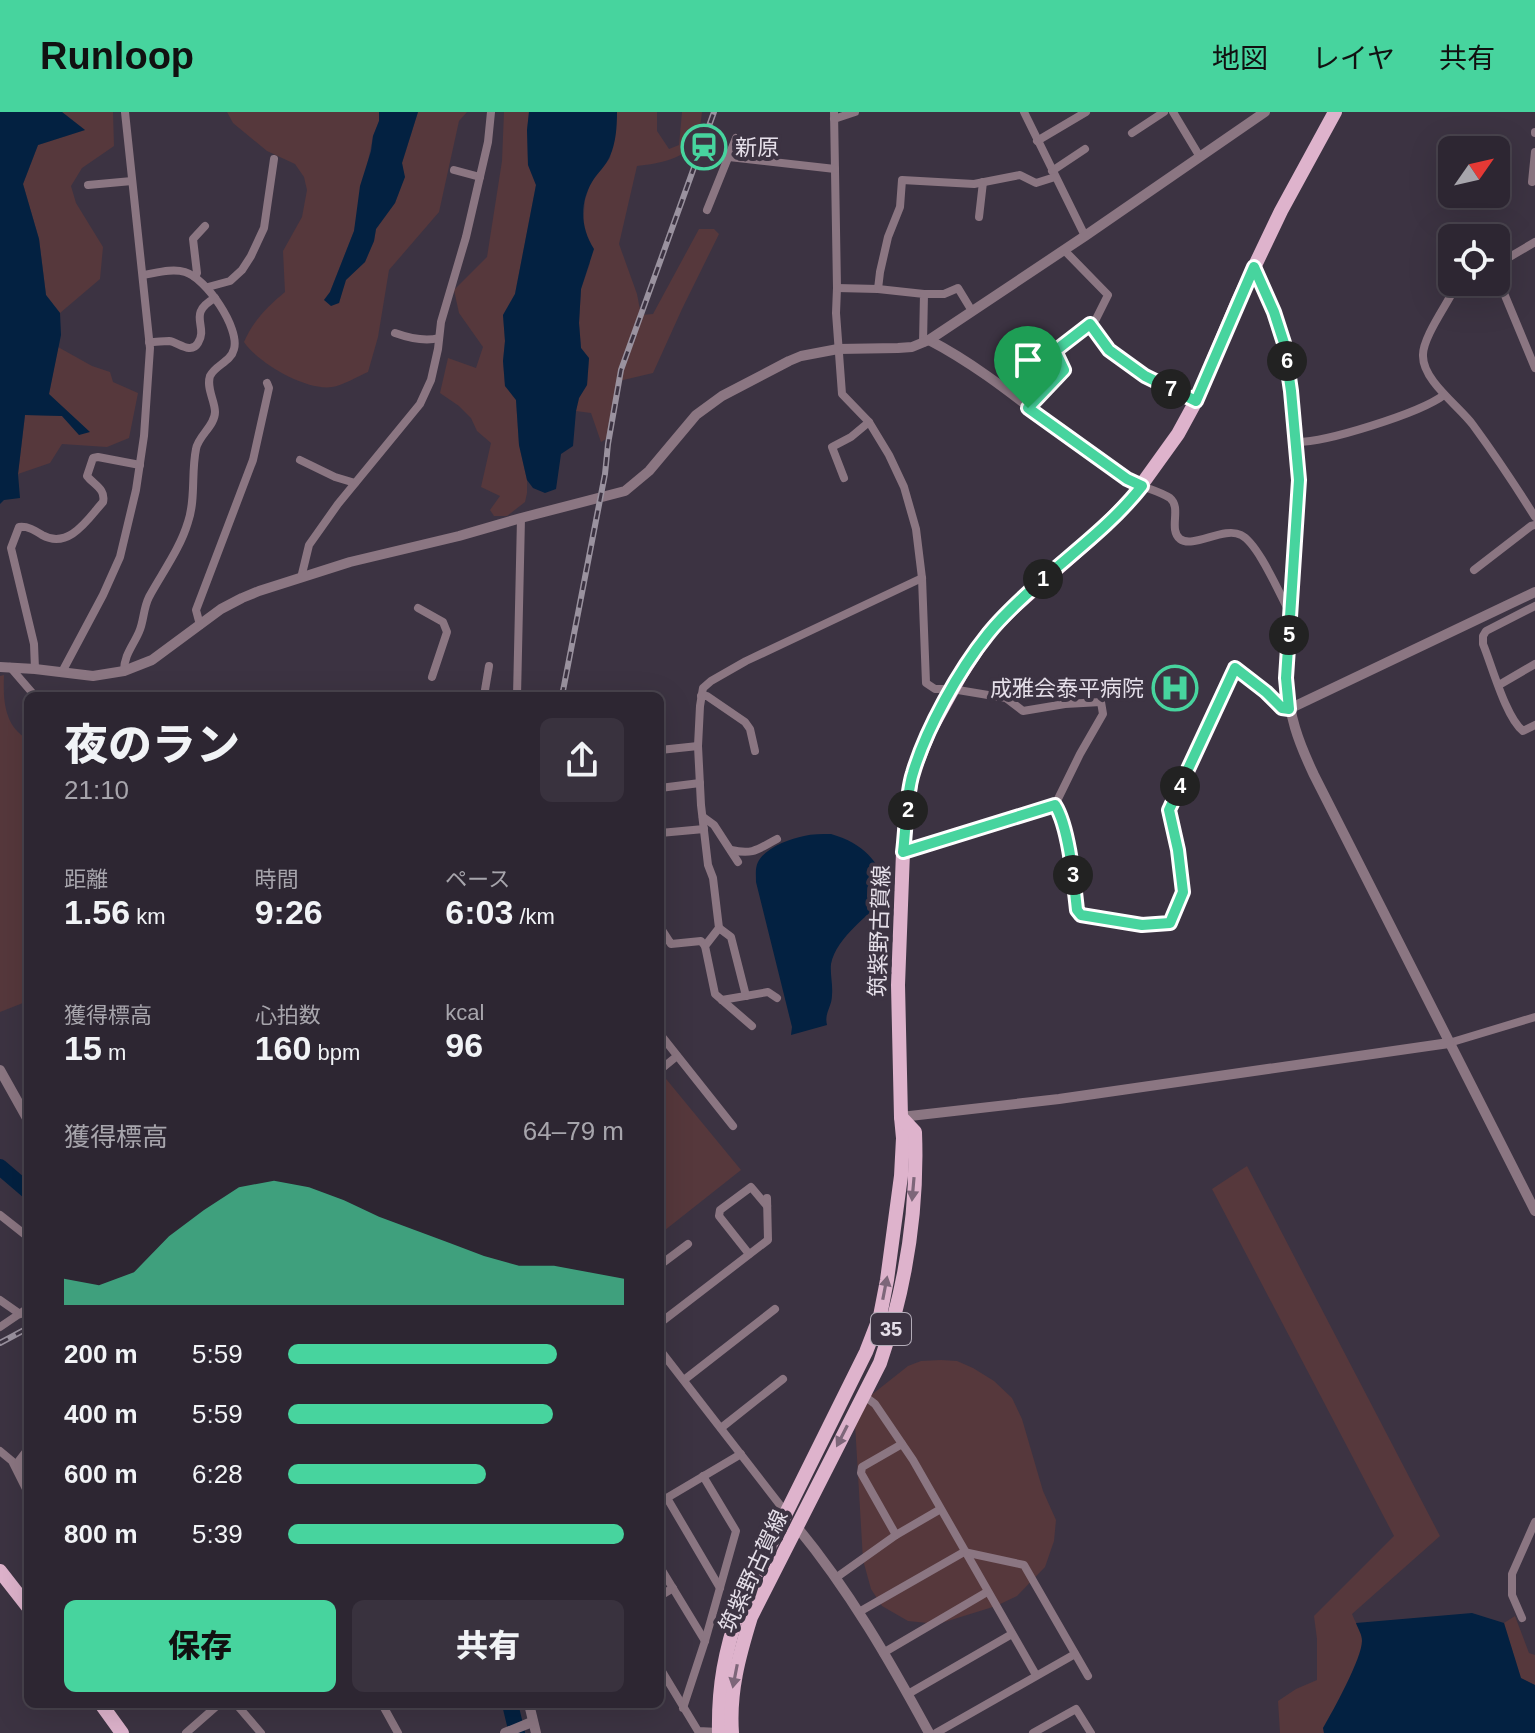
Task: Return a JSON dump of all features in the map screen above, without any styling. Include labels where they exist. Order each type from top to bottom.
[{"type":"main road","name":"筑紫野古賀線","points":[[723,1733],[719,1689],[728,1642],[740,1606],[866,1352],[880,1316],[901,1176],[903,1138],[898,985],[903,852],[912,775],[930,730],[988,633],[1116,515],[1142,486],[1178,434],[1196,401],[1281,211],[1335,112]]},
{"type":"main road","name":"筑紫野古賀線","points":[[723,1733],[731,1715],[733,1685],[751,1617],[880,1363],[891,1330],[909,1246],[916,1158],[915,1132],[901,1117]]},
{"type":"main road","points":[[0,1571],[24,1602]]},
{"type":"main road","points":[[104,1708],[122,1733]]},
{"type":"street","points":[[62,672],[120,557],[136,490],[144,436],[149,342],[125,112]]},
{"type":"street","points":[[301,578],[309,545],[420,404],[431,380],[441,322],[466,237],[488,142],[491,112]]},
{"type":"street","points":[[855,112],[834,115],[836,313],[842,394],[869,422],[904,487],[916,529],[922,578],[926,683],[935,689],[1006,698],[1023,711],[1101,702],[1103,714],[1055,805],[903,852]]},
{"type":"street","points":[[1035,112],[1026,116],[1085,236]]},
{"type":"street","points":[[1037,141],[1086,112]]},
{"type":"street","points":[[1132,133],[1164,112]]},
{"type":"street","points":[[1173,112],[1200,157]]},
{"type":"street","points":[[5,667],[93,676],[124,671],[152,660],[242,598],[350,562],[625,491],[649,471],[696,415],[722,396],[801,356],[838,349],[912,347],[926,342],[1265,112]]},
{"type":"street","points":[[707,210],[736,138]]},
{"type":"street","points":[[878,289],[888,237],[900,207],[902,180],[974,184],[1020,175],[1036,183],[1085,149]]},
{"type":"street","points":[[1532,182],[1535,152]]},
{"type":"street","points":[[729,157],[835,169]]},
{"type":"street","points":[[208,287],[230,281],[251,256],[264,228],[274,159]]},
{"type":"street","points":[[454,170],[480,177]]},
{"type":"street","points":[[88,185],[132,181]]},
{"type":"street","points":[[979,217],[983,182]]},
{"type":"street","points":[[195,277],[193,239],[205,226]]},
{"type":"street","points":[[1510,257],[1535,242]]},
{"type":"street","points":[[1028,408],[1064,370],[1055,351],[1096,319],[1108,295],[1064,250]]},
{"type":"street","points":[[1254,267],[1284,343],[1299,480],[1286,678],[1296,736],[1535,1211]]},
{"type":"street","points":[[124,671],[128,651],[141,628],[143,610],[189,522],[196,447],[214,417],[209,378],[232,356],[235,348],[226,316],[208,287],[186,272],[174,270],[143,275]]},
{"type":"street","points":[[837,288],[924,294],[944,294],[958,288],[972,311]]},
{"type":"street","points":[[924,294],[926,342]]},
{"type":"street","points":[[1450,296],[1424,348],[1424,366],[1444,395],[1470,421],[1535,517]]},
{"type":"street","points":[[1505,296],[1535,368]]},
{"type":"street","points":[[149,342],[172,341],[184,347],[194,347],[200,338],[201,310],[215,298]]},
{"type":"street","points":[[1090,324],[1109,350],[1145,376],[1196,401]]},
{"type":"street","points":[[395,333],[411,338],[439,338]]},
{"type":"street","points":[[926,342],[982,373],[1127,479],[1170,498],[1179,538],[1187,542],[1230,533],[1240,534],[1254,546],[1290,614]]},
{"type":"street","points":[[200,625],[196,610],[253,460],[269,388],[267,383]]},
{"type":"street","points":[[1295,442],[1333,436],[1374,424],[1422,407],[1444,395]]},
{"type":"street","points":[[844,478],[832,447],[869,422]]},
{"type":"street","points":[[35,669],[34,644],[11,548],[19,527],[28,527],[49,539],[72,535],[103,502],[105,495],[87,476],[93,458],[140,465]]},
{"type":"street","points":[[300,460],[355,483]]},
{"type":"street","points":[[517,692],[521,518]]},
{"type":"street","points":[[1474,570],[1535,525]]},
{"type":"street","points":[[705,946],[719,928],[713,878],[708,865],[700,783],[698,746],[703,688],[727,671],[922,578]]},
{"type":"street","points":[[1055,805],[1068,851],[1077,910],[1081,915],[1142,925],[1170,923],[1183,892],[1169,810],[1235,668],[1282,708],[1289,709],[1535,592]]},
{"type":"street","points":[[1535,606],[1486,631],[1483,636],[1483,644],[1510,714],[1523,731],[1532,726],[1535,738]]},
{"type":"street","points":[[418,608],[443,622],[447,632],[432,677]]},
{"type":"street","points":[[1499,685],[1535,664]]},
{"type":"street","points":[[485,692],[489,666]]},
{"type":"street","points":[[5,667],[31,692]]},
{"type":"street","points":[[701,696],[707,696],[745,722],[750,729],[755,751]]},
{"type":"street","points":[[664,750],[698,746]]},
{"type":"street","points":[[664,788],[700,783]]},
{"type":"street","points":[[703,817],[714,825],[738,862]]},
{"type":"street","points":[[664,833],[704,829]]},
{"type":"street","points":[[730,850],[746,854],[777,839]]},
{"type":"street","points":[[719,928],[731,937],[746,996]]},
{"type":"street","points":[[664,933],[671,944],[701,941],[705,946],[715,994],[752,1026]]},
{"type":"street","points":[[722,1000],[768,992],[777,998]]},
{"type":"street","points":[[901,1117],[1059,1099],[1449,1043],[1535,1017]]},
{"type":"street","points":[[664,1039],[733,1126]]},
{"type":"street","points":[[664,1067],[677,1056]]},
{"type":"street","points":[[0,1070],[24,1113]]},
{"type":"street","points":[[664,1320],[768,1240],[767,1202],[751,1187],[720,1210],[719,1216],[749,1254]]},
{"type":"street","points":[[0,1215],[24,1234]]},
{"type":"street","points":[[664,1262],[688,1244]]},
{"type":"street","points":[[0,1300],[24,1311]]},
{"type":"street","points":[[684,1380],[775,1309]]},
{"type":"street","points":[[0,1327],[24,1311]]},
{"type":"street","points":[[664,1355],[837,1577],[929,1733]]},
{"type":"street","points":[[721,1428],[783,1379]]},
{"type":"street","points":[[863,1395],[875,1404],[902,1444],[1036,1675]]},
{"type":"street","points":[[896,1535],[861,1473],[862,1467],[902,1444]]},
{"type":"street","points":[[0,1451],[12,1461],[24,1484]]},
{"type":"street","points":[[20,1476],[18,1462],[24,1454]]},
{"type":"street","points":[[664,1499],[741,1454]]},
{"type":"street","points":[[683,1708],[736,1531],[703,1476]]},
{"type":"street","points":[[664,1502],[720,1588]]},
{"type":"street","points":[[837,1577],[896,1535],[939,1510]]},
{"type":"street","points":[[1522,1618],[1512,1595],[1512,1574],[1535,1522]]},
{"type":"street","points":[[859,1612],[964,1552],[1024,1565],[1088,1676]]},
{"type":"street","points":[[664,1573],[705,1641]]},
{"type":"street","points":[[664,1594],[673,1588]]},
{"type":"street","points":[[883,1653],[987,1592]]},
{"type":"street","points":[[908,1694],[1012,1634]]},
{"type":"street","points":[[936,1733],[1075,1654]]},
{"type":"street","points":[[664,1675],[698,1731],[723,1733]]},
{"type":"street","points":[[186,1733],[214,1708]]},
{"type":"street","points":[[239,1708],[261,1733]]},
{"type":"street","points":[[384,1708],[398,1733]]},
{"type":"street","points":[[529,1708],[529,1723],[536,1733]]},
{"type":"street","points":[[1033,1733],[1076,1709],[1091,1733]]},
{"type":"street","points":[[505,1733],[529,1723]]},
{"type":"shaded area","points":[[62,112],[113,112],[114,146],[82,168],[71,186],[76,203],[103,247],[100,279],[60,313],[46,295],[39,239],[23,184],[38,145],[85,130]]},
{"type":"shaded area","points":[[227,112],[379,112],[354,231],[324,300],[339,303],[345,280],[365,262],[376,229],[395,203],[404,177],[402,163],[418,112],[467,112],[459,121],[439,212],[389,270],[378,337],[368,372],[336,386],[309,385],[271,367],[244,342],[262,314],[285,292],[283,251],[302,217],[307,190],[304,177],[295,164],[267,151],[233,123]]},
{"type":"shaded area","points":[[504,112],[529,112],[528,165],[536,185],[515,294],[503,315],[505,386],[516,400],[527,493],[525,502],[507,516],[494,516],[490,510],[500,496],[481,487],[491,443],[477,431],[471,418],[459,406],[440,393],[448,358],[476,368],[483,347],[459,313],[454,290],[487,257],[502,161]]},
{"type":"shaded area","points":[[617,112],[657,112],[657,131],[669,149],[679,145],[682,112],[702,112],[697,137],[687,151],[672,159],[637,166],[619,244],[641,315],[653,314],[699,229],[714,229],[719,234],[653,373],[619,381],[608,438],[601,442],[591,413],[576,411],[587,385],[589,359],[581,348],[579,323],[581,289],[590,263],[583,224],[590,184],[610,158]]},
{"type":"shaded area","points":[[58,347],[110,372],[113,382],[138,393],[129,438],[107,447],[62,444],[50,463],[18,474],[25,415],[62,416],[79,435],[49,394]]},
{"type":"shaded area","points":[[4,675],[5,703],[10,720],[24,736],[24,1003],[0,1012],[0,676]]},
{"type":"shaded area","points":[[664,1076],[741,1170],[664,1231]]},
{"type":"shaded area","points":[[1247,1166],[1440,1536],[1352,1614],[1362,1638],[1361,1646],[1347,1683],[1323,1728],[1324,1733],[1280,1733],[1278,1701],[1317,1680],[1314,1616],[1394,1536],[1212,1189]]},
{"type":"shaded area","points":[[921,1361],[957,1361],[973,1368],[994,1381],[1012,1398],[1056,1520],[1054,1541],[1045,1567],[1017,1596],[996,1606],[938,1624],[908,1621],[882,1606],[871,1589],[863,1560],[855,1424],[860,1404],[908,1366]]},
{"type":"shaded area","points":[[1515,1616],[1529,1653],[1535,1655],[1535,1685],[1521,1679],[1506,1630],[1504,1623]]},
{"type":"water","points":[[0,112],[62,112],[85,130],[38,145],[23,184],[39,239],[46,295],[60,313],[61,335],[49,394],[90,432],[79,435],[62,416],[25,415],[18,474],[20,498],[4,500],[0,504]]},
{"type":"water","points":[[379,112],[418,112],[402,163],[405,177],[395,203],[376,229],[365,262],[346,280],[339,303],[331,306],[324,300],[354,231],[360,186]]},
{"type":"water","points":[[529,112],[617,112],[612,151],[592,182],[583,208],[586,233],[594,249],[581,289],[579,323],[581,348],[589,358],[587,385],[576,411],[573,446],[561,454],[556,489],[545,493],[533,488],[527,480],[519,445],[516,400],[505,386],[503,361],[503,315],[515,294],[536,185],[528,165]]},
{"type":"water","points":[[831,834],[853,843],[868,854],[880,870],[891,894],[856,926],[834,954],[827,1025],[791,1035],[792,1027],[756,882],[756,867],[766,852],[785,842],[807,835]]},
{"type":"water","points":[[1472,1613],[1504,1623],[1521,1678],[1535,1685],[1535,1733],[1324,1733],[1323,1728],[1361,1649],[1362,1638],[1356,1623]]},
{"type":"waterway","points":[[0,1167],[24,1188]]},
{"type":"waterway","points":[[511,1708],[517,1733]]},
{"type":"railway","points":[[563,692],[605,474],[621,370],[714,112]]},
{"type":"railway","points":[[0,1343],[24,1330]]},
{"type":"place","name":"新原","points":[[704,147]]},
{"type":"place","name":"成雅会泰平病院","points":[[1175,688]]},
{"type":"route","points":[[1254,267],[1284,343],[1299,480],[1286,678],[1289,709],[1282,708],[1235,668],[1169,810],[1182,870],[1183,892],[1170,923],[1163,925],[1142,925],[1081,915],[1077,910],[1068,851],[1055,805],[903,852],[912,775],[930,730],[973,655],[988,633],[1013,608],[1090,540],[1142,486],[1127,479],[1028,408],[1064,370],[1055,351],[1090,324],[1109,350],[1145,376],[1196,401],[1254,267]]}]
